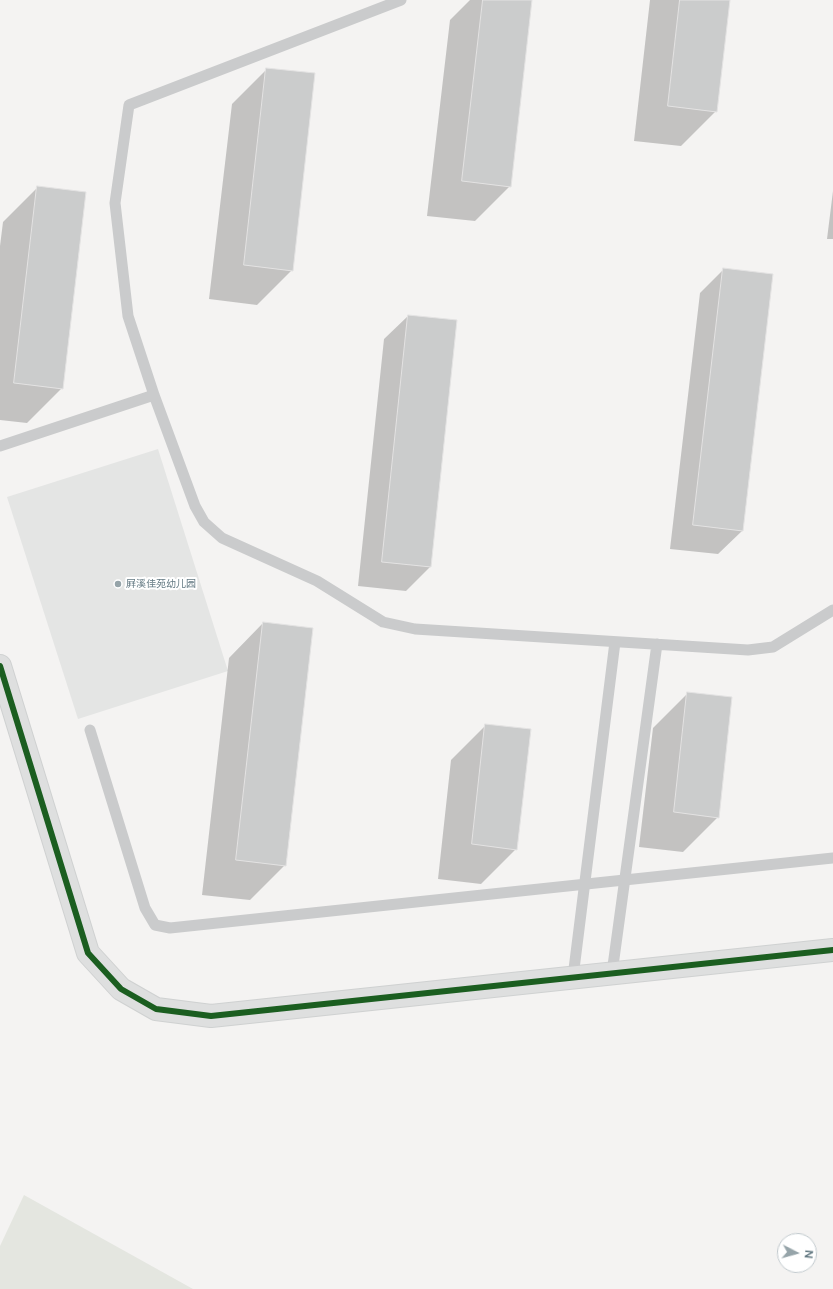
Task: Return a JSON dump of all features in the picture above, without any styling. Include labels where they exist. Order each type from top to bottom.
[{"type":"street","points":[[0,666],[88,953],[121,989],[156,1009],[211,1016],[833,950]]},
{"type":"lane","points":[[401,0],[129,105],[116,203],[128,316],[154,395],[195,506],[204,522],[222,538],[317,581],[383,622],[415,629],[748,650],[774,647],[833,610]]},
{"type":"lane","points":[[0,446],[154,395]]},
{"type":"lane","points":[[573,977],[615,642]]},
{"type":"lane","points":[[612,973],[657,644]]},
{"type":"lane","points":[[90,730],[145,908],[155,925],[170,928],[833,858]]},
{"type":"shaded area","name":"屛溪佳苑幼儿园","points":[[158,449],[228,671],[78,719],[7,497]]},
{"type":"shaded area","points":[[24,1195],[193,1289],[0,1289],[0,1246]]},
{"type":"building","points":[[483,0],[532,0],[511,187],[462,181]]},
{"type":"building","points":[[680,0],[730,0],[717,112],[668,106]]},
{"type":"building","points":[[266,68],[315,73],[293,271],[244,265]]},
{"type":"building","points":[[37,186],[86,192],[63,389],[14,383]]},
{"type":"building","points":[[723,268],[773,274],[743,531],[693,525]]},
{"type":"building","points":[[408,315],[457,320],[431,567],[382,562]]},
{"type":"building","points":[[263,622],[313,628],[286,866],[236,860]]},
{"type":"building","points":[[687,692],[732,697],[719,818],[674,812]]},
{"type":"building","points":[[485,724],[531,729],[517,850],[472,844]]},
{"type":"cycle path","points":[[0,666],[88,953],[121,989],[156,1009],[211,1016],[833,950]]},
{"type":"place","name":"屛溪佳苑幼儿园","points":[[118,584]]}]
